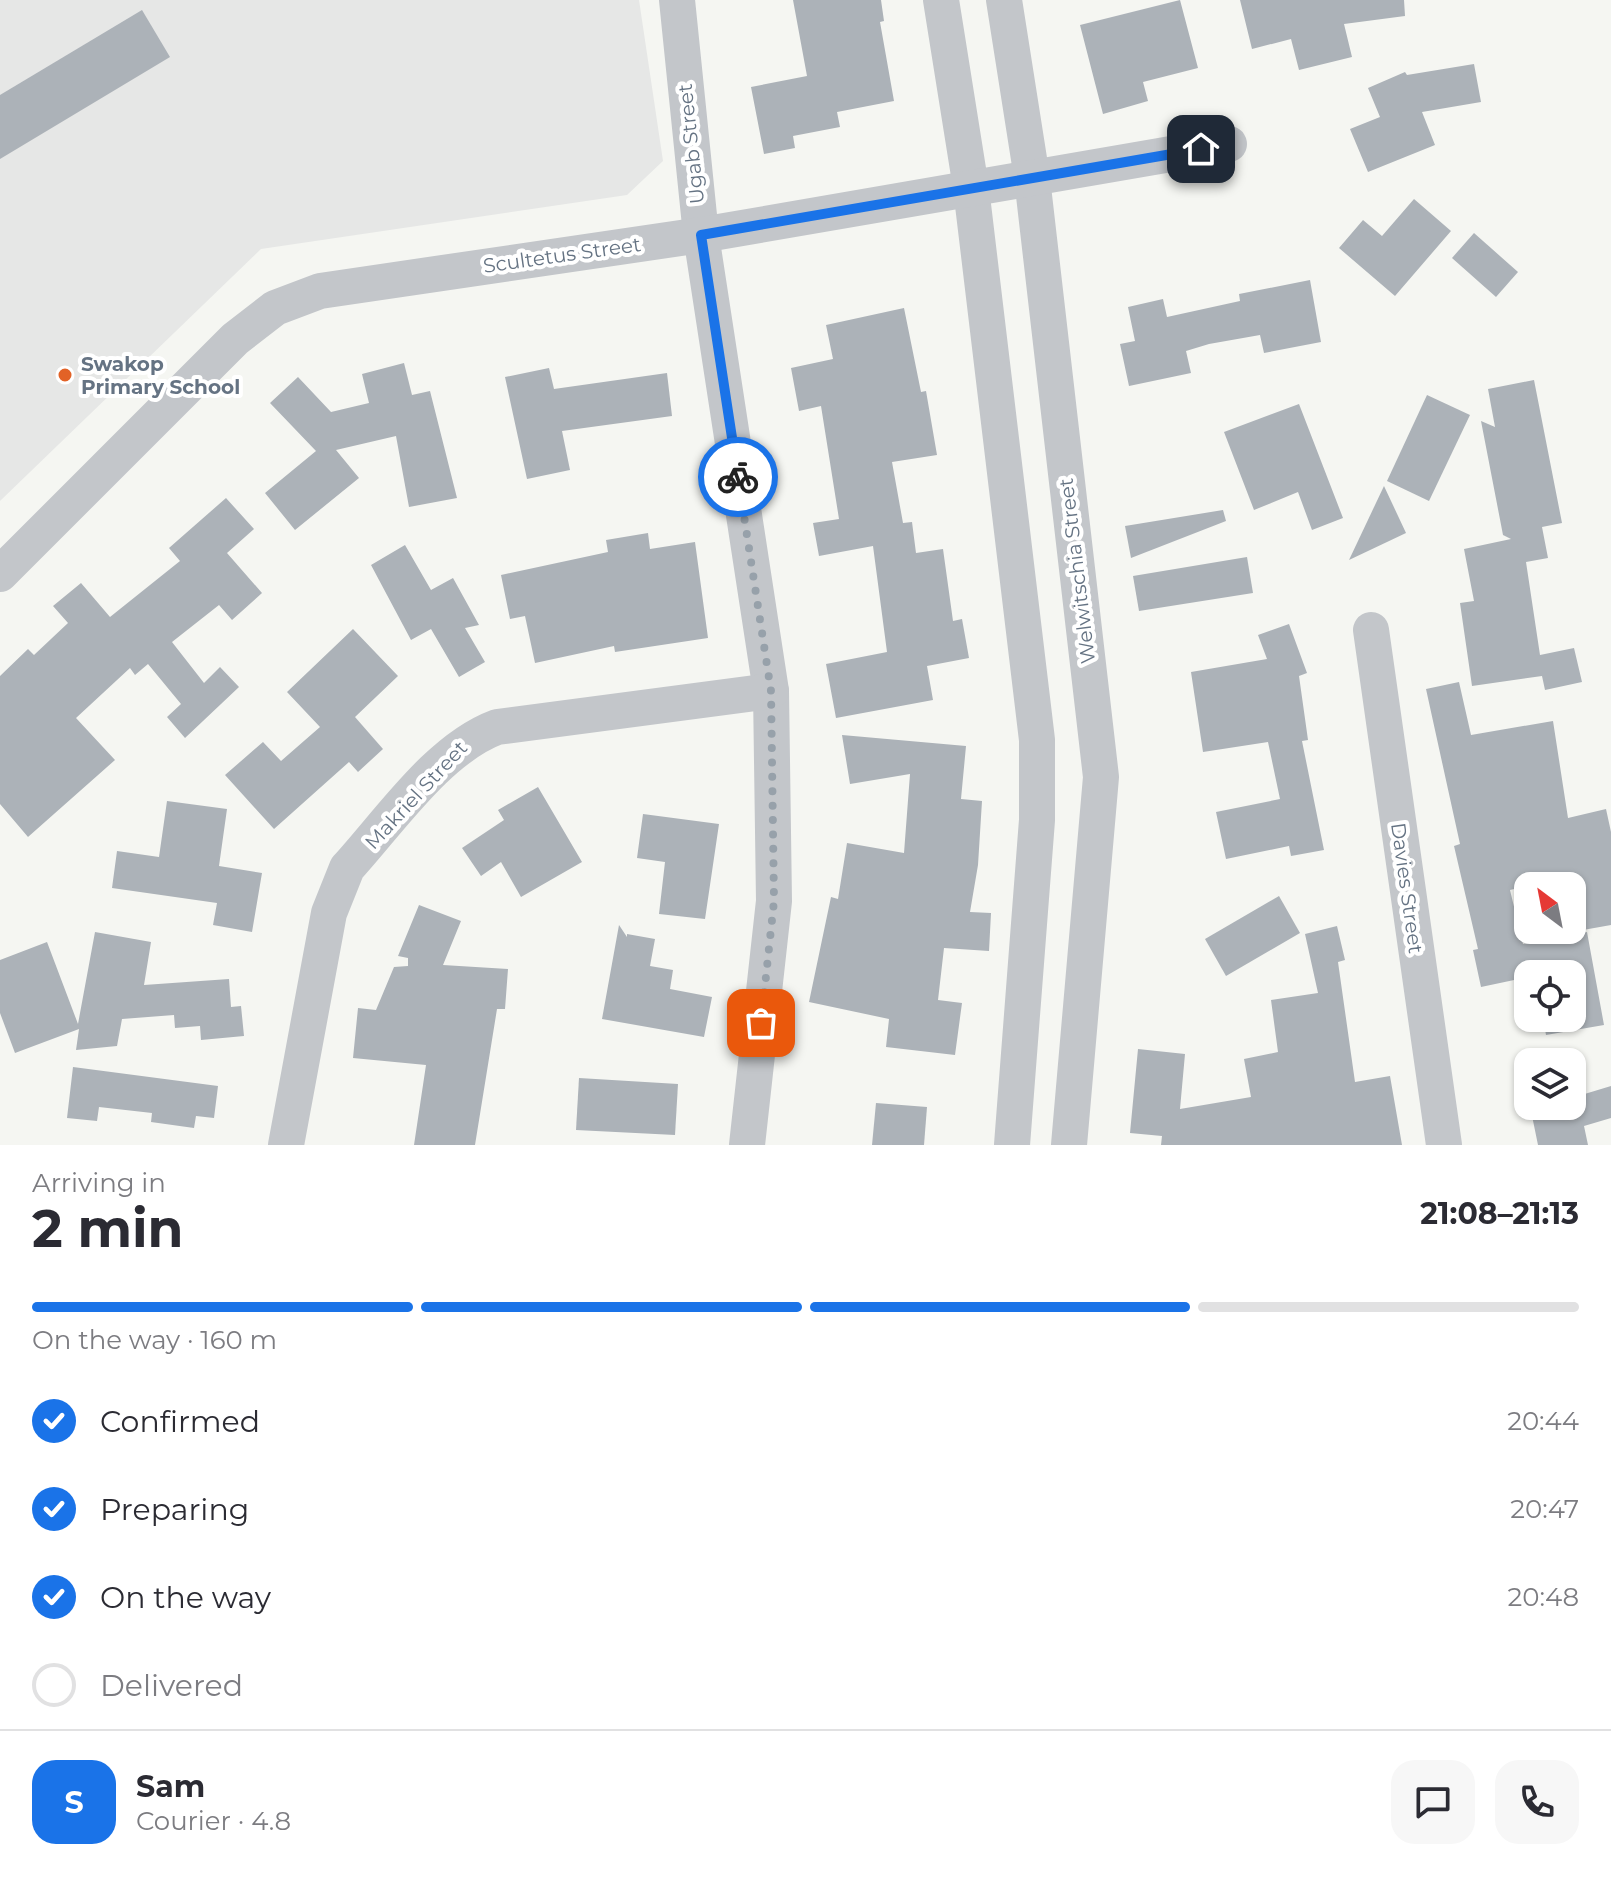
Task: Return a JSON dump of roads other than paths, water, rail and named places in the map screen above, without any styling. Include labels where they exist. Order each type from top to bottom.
[{"type":"street","name":"Ugab Street","points":[[677,0],[701,235],[771,691],[774,901],[747,1145]]},
{"type":"street","points":[[941,0],[971,188],[1039,780],[1012,1145]]},
{"type":"street","name":"Welwitschia Street","points":[[1004,0],[1032,178],[1101,777],[1069,1145]]},
{"type":"street","name":"Scultetus Street","points":[[0,574],[235,339],[275,308],[320,291],[701,235],[1229,144]]},
{"type":"street","name":"Davies Street","points":[[1371,630],[1444,1145]]},
{"type":"street","name":"Makriel Street","points":[[286,1145],[329,913],[337,889],[347,868],[449,756],[472,736],[497,727],[771,691]]},
{"type":"place","name":"Swakop Primary School","points":[[65,375]]}]
